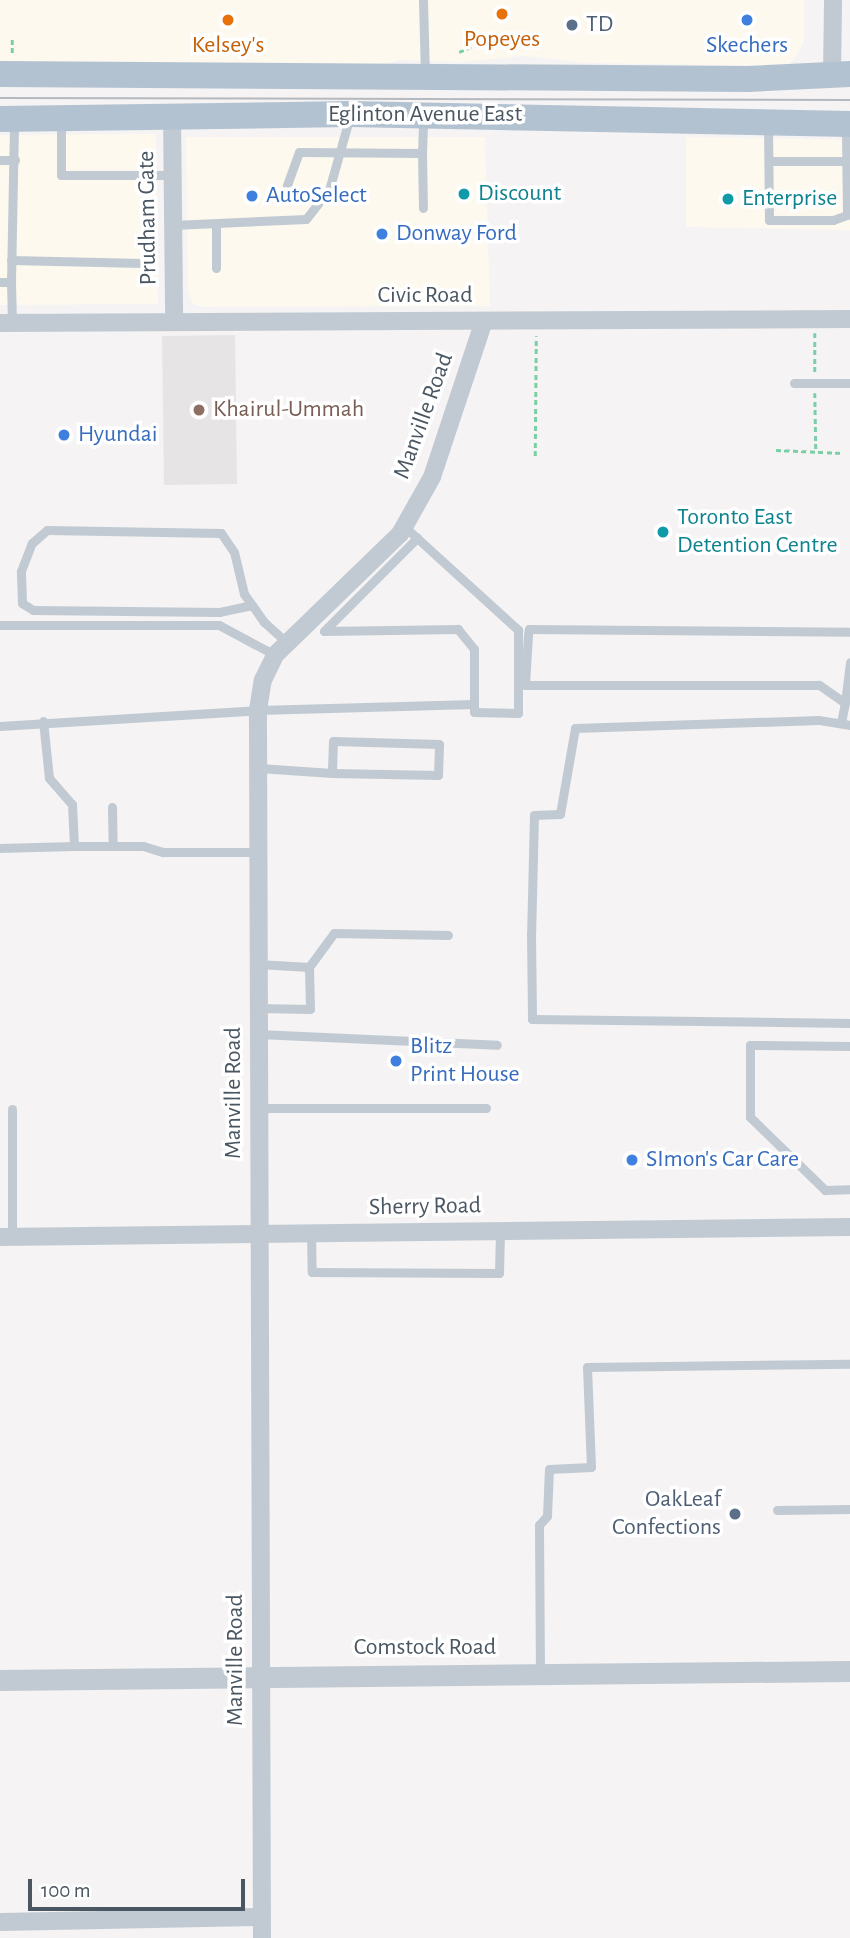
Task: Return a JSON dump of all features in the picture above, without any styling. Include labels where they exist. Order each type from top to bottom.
[{"type":"main road","name":"Eglinton Avenue East","points":[[6,67],[425,77],[748,79],[841,74]]},
{"type":"main road","name":"Eglinton Avenue East","points":[[7,118],[61,115],[350,114],[848,124]]},
{"type":"street","points":[[833,0],[841,74]]},
{"type":"street","name":"Prudham Gate","points":[[172,114],[174,321]]},
{"type":"street","name":"Civic Road","points":[[6,323],[850,319]]},
{"type":"street","name":"Manville Road","points":[[262,1938],[258,710],[263,680],[281,649],[411,532],[484,321]]},
{"type":"street","name":"Sherry Road","points":[[6,1237],[850,1227]]},
{"type":"street","name":"Comstock Road","points":[[0,1680],[850,1671]]},
{"type":"street","points":[[0,1922],[262,1917]]},
{"type":"lane","points":[[423,0],[425,77]]},
{"type":"lane","points":[[173,225],[306,219],[328,190],[342,152],[350,114]]},
{"type":"lane","points":[[61,115],[61,175],[172,174]]},
{"type":"lane","points":[[423,115],[423,208]]},
{"type":"lane","points":[[6,323],[11,282],[15,160],[7,118]]},
{"type":"lane","points":[[768,123],[769,220],[832,220],[847,215],[848,124]]},
{"type":"lane","points":[[287,185],[299,152],[422,153]]},
{"type":"lane","points":[[0,160],[15,160]]},
{"type":"lane","points":[[769,161],[846,161]]},
{"type":"lane","points":[[216,224],[216,268]]},
{"type":"lane","points":[[12,260],[143,263]]},
{"type":"lane","points":[[0,282],[11,282]]},
{"type":"lane","points":[[794,383],[850,383]]},
{"type":"lane","points":[[252,605],[220,612],[33,610],[22,603],[21,571],[32,543],[47,530],[220,533],[234,552],[244,594],[252,605],[281,649]]},
{"type":"lane","points":[[411,532],[518,630],[518,713],[474,712],[474,649],[458,629],[324,631],[411,532]]},
{"type":"lane","points":[[0,625],[219,625],[281,649]]},
{"type":"lane","points":[[845,703],[819,684],[525,685],[528,635],[529,629],[850,632]]},
{"type":"lane","points":[[850,662],[845,703],[846,724],[819,720],[575,728],[560,814],[534,815],[532,1019],[850,1023]]},
{"type":"lane","points":[[0,726],[43,721],[258,710],[474,704]]},
{"type":"lane","points":[[43,721],[49,778],[72,804],[74,846]]},
{"type":"lane","points":[[259,768],[332,773],[438,775],[439,744],[333,741],[332,773]]},
{"type":"lane","points":[[112,807],[113,846]]},
{"type":"lane","points":[[0,848],[143,846],[163,852],[259,852]]},
{"type":"lane","points":[[259,1008],[310,1009],[309,967],[334,933],[448,935]]},
{"type":"lane","points":[[258,964],[309,967]]},
{"type":"lane","points":[[258,1034],[497,1045]]},
{"type":"lane","points":[[850,1045],[750,1045],[750,1117],[825,1190],[850,1189]]},
{"type":"lane","points":[[259,1108],[486,1108]]},
{"type":"lane","points":[[6,1237],[12,1109]]},
{"type":"lane","points":[[311,1233],[312,1272],[499,1273],[499,1231]]},
{"type":"lane","points":[[540,1674],[539,1525],[547,1516],[549,1469],[591,1467],[587,1367],[850,1364]]},
{"type":"lane","points":[[777,1510],[850,1509]]},
{"type":"path","points":[[459,52],[499,36]]},
{"type":"path","points":[[6,67],[12,39]]},
{"type":"path","points":[[535,456],[536,321]]},
{"type":"path","points":[[776,450],[843,453]]},
{"type":"shaded area","points":[[0,0],[804,0],[804,42],[789,66],[589,63],[525,56],[460,62],[399,60],[383,65],[0,64]]},
{"type":"shaded area","points":[[156,134],[158,304],[0,305],[0,135]]},
{"type":"shaded area","points":[[186,137],[485,137],[490,306],[202,307],[193,304],[188,291]]},
{"type":"shaded area","points":[[686,137],[850,140],[850,230],[686,227]]},
{"type":"shaded area","name":"Khairul-Ummah","points":[[235,335],[237,484],[164,485],[162,336]]},
{"type":"tram line","points":[[0,98],[850,100]]},
{"type":"place","name":"Popeyes","points":[[502,14]]},
{"type":"place","name":"Kelsey's","points":[[228,20]]},
{"type":"place","name":"Skechers","points":[[747,20]]},
{"type":"place","name":"TD","points":[[572,25]]},
{"type":"place","name":"Discount","points":[[464,194]]},
{"type":"place","name":"AutoSelect","points":[[252,196]]},
{"type":"place","name":"Enterprise","points":[[728,199]]},
{"type":"place","name":"Donway Ford","points":[[382,234]]},
{"type":"place","name":"Khairul-Ummah","points":[[199,410]]},
{"type":"place","name":"Hyundai","points":[[64,435]]},
{"type":"place","name":"Toronto East Detention Centre","points":[[663,532]]},
{"type":"place","name":"Blitz Print House","points":[[396,1061]]},
{"type":"place","name":"SImon's Car Care","points":[[632,1160]]},
{"type":"place","name":"OakLeaf Confections","points":[[735,1514]]}]
